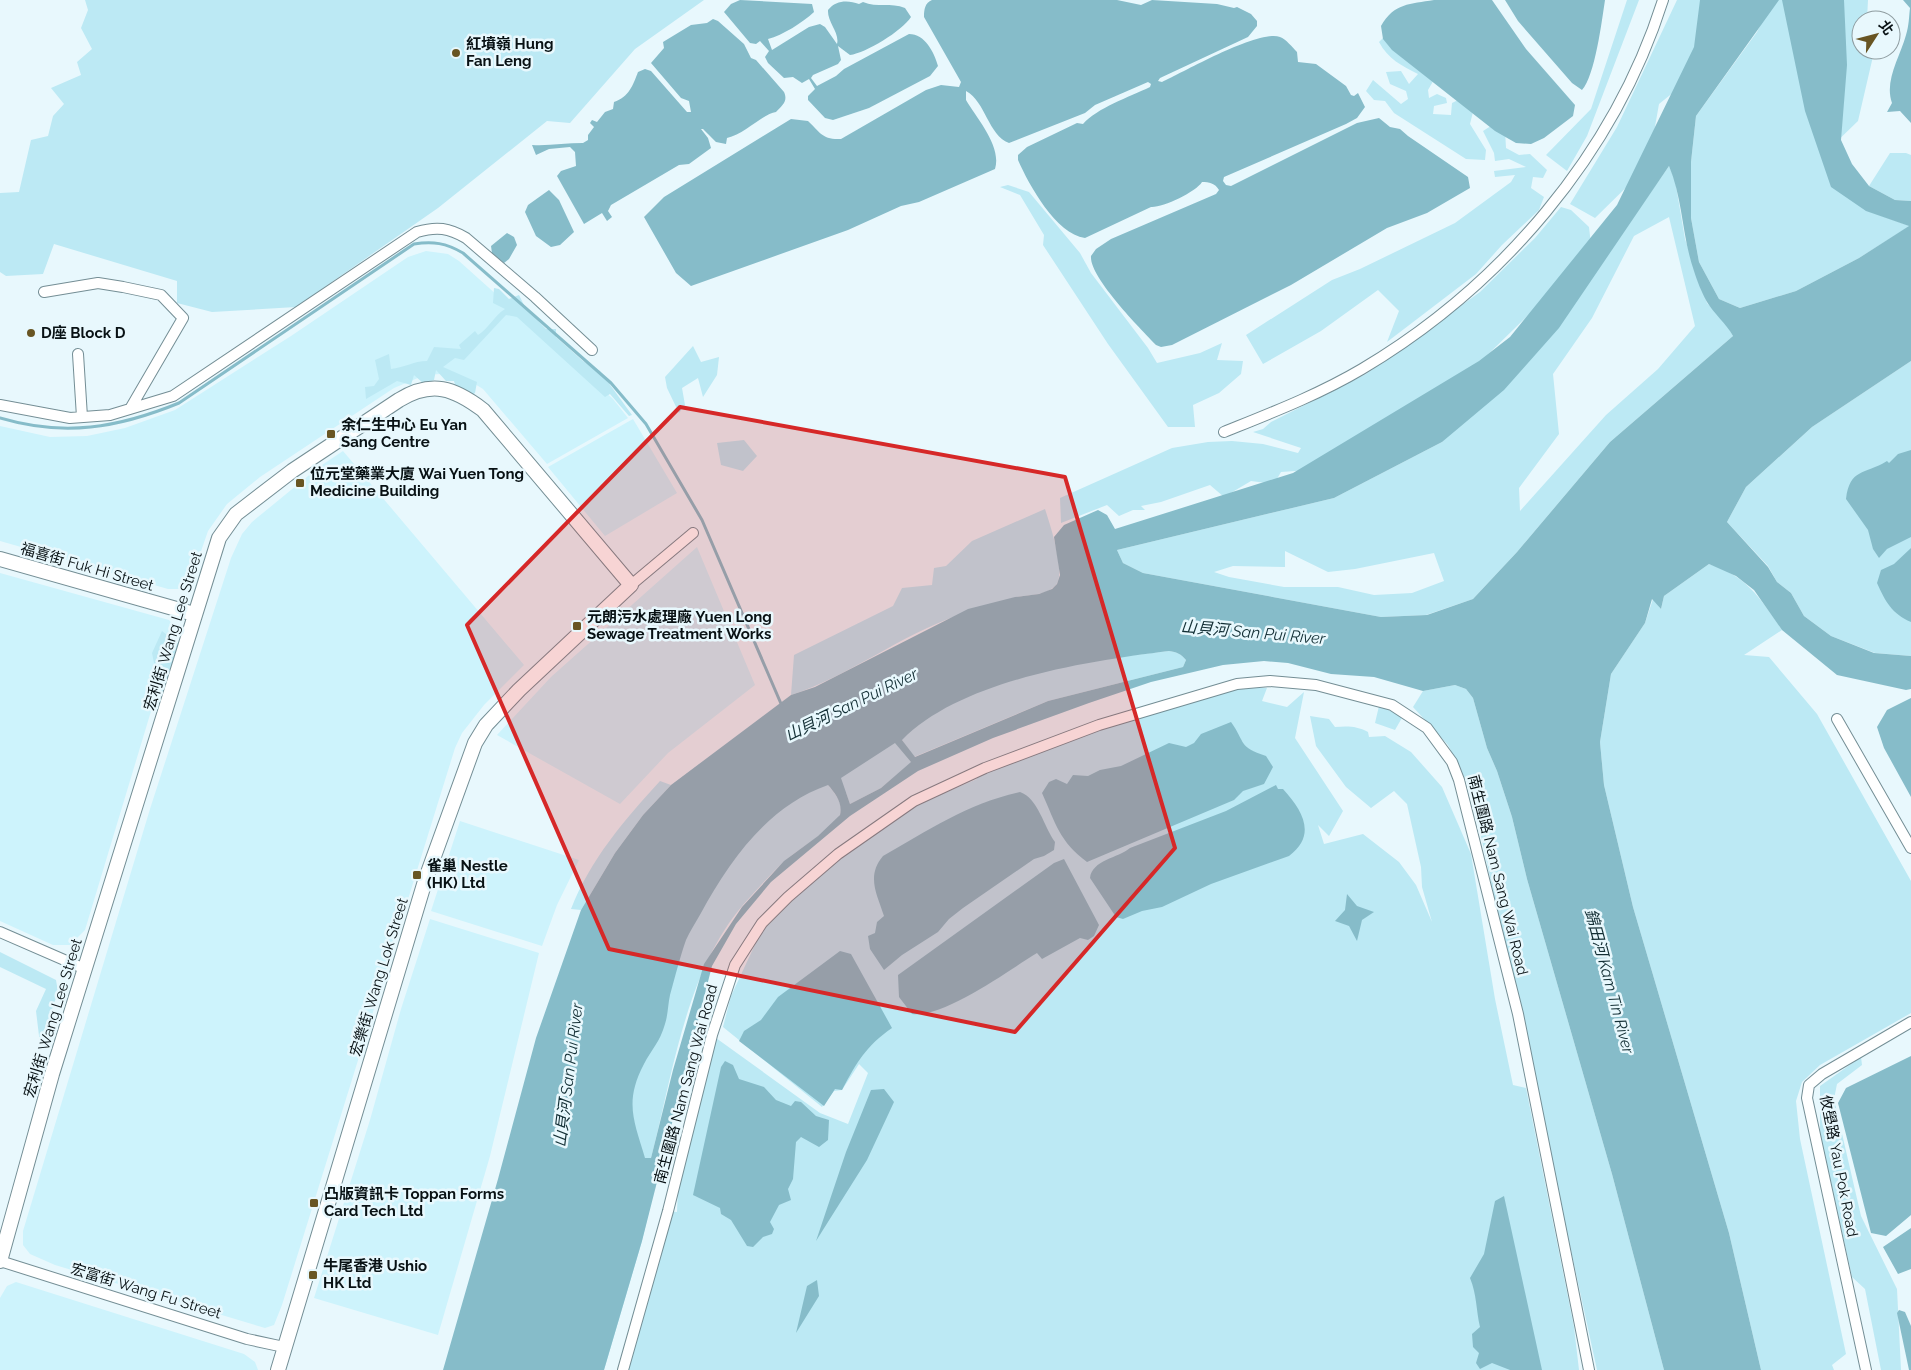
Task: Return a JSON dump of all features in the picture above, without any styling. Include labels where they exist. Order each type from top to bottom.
[{"type":"street","points":[[1224,432],[1303,400],[1362,369],[1448,311],[1496,267],[1553,205],[1594,146],[1630,83],[1663,0]]},
{"type":"street","points":[[0,405],[70,418],[110,415],[173,396],[417,232],[436,227],[454,232],[466,238],[592,350]]},
{"type":"street","points":[[44,292],[98,283],[123,287],[161,295],[183,318],[130,409]]},
{"type":"street","points":[[78,354],[82,417]]},
{"type":"street","name":"宏利街 Wang Lee Street","points":[[0,1261],[50,1082],[194,614],[219,538],[236,514],[292,471],[410,393],[426,388],[456,392],[483,410],[632,585]]},
{"type":"street","name":"宏樂街 Wang Lok Street","points":[[278,1370],[425,881],[475,743],[486,725],[519,690],[632,585],[693,533]]},
{"type":"street","name":"福喜街 Fuk Hi Street","points":[[0,559],[194,614]]},
{"type":"street","name":"南生圍路 Nam Sang Wai Road","points":[[623,1370],[668,1211],[712,1035],[728,983],[743,951],[767,918],[838,854],[914,801],[985,768],[1099,725],[1237,684],[1270,681],[1316,685],[1348,691],[1392,705],[1427,728],[1452,762],[1459,780],[1518,1014],[1589,1370]]},
{"type":"street","points":[[1837,719],[1911,848]]},
{"type":"street","points":[[0,932],[85,970]]},
{"type":"street","name":"攸壆路 Yau Pok Road","points":[[1866,1370],[1807,1098],[1809,1085],[1822,1074],[1911,1022]]},
{"type":"street","name":"宏富街 Wang Fu Street","points":[[0,1261],[247,1338],[284,1347]]},
{"type":"highlighted area","points":[[680,407],[1065,477],[1175,848],[1015,1032],[609,949],[467,625]]},
{"type":"shaded area","points":[[85,0],[704,0],[635,49],[570,123],[547,121],[438,208],[296,307],[212,312],[177,303],[177,281],[54,244],[43,274],[6,276],[0,272],[0,193],[19,192],[31,140],[48,136],[53,116],[64,104],[51,88],[81,75],[77,62],[92,49],[81,28],[88,10]]},
{"type":"shaded area","points":[[1627,0],[1639,0],[1587,136],[1567,171],[1546,155],[1591,109]]},
{"type":"shaded area","points":[[1677,0],[1723,0],[1690,79],[1659,104],[1648,166],[1595,218],[1570,204],[1617,127]]},
{"type":"shaded area","points":[[1773,0],[1786,0],[1868,211],[1910,226],[1859,258],[1796,291],[1740,308],[1719,299],[1699,262],[1691,218],[1691,162],[1696,116],[1757,32]]},
{"type":"shaded area","points":[[1828,0],[1868,0],[1868,10],[1851,10],[1851,60],[1872,60],[1858,121],[1828,150]]},
{"type":"shaded area","points":[[1387,34],[1435,78],[1428,90],[1429,98],[1437,94],[1446,98],[1447,103],[1434,106],[1433,114],[1451,115],[1452,103],[1462,98],[1474,108],[1470,124],[1486,150],[1485,160],[1466,159],[1394,113],[1385,101],[1374,100],[1366,91],[1373,80],[1401,104],[1408,99],[1406,91],[1390,84],[1386,72],[1401,71],[1409,84],[1418,74],[1396,61],[1383,48],[1379,42]]},
{"type":"shaded area","points":[[1494,124],[1505,130],[1506,148],[1519,155],[1530,154],[1547,170],[1543,178],[1533,177],[1531,188],[1544,197],[1539,210],[1502,245],[1476,274],[1387,342],[1399,311],[1378,290],[1321,331],[1263,364],[1246,335],[1332,280],[1360,269],[1455,223],[1511,182],[1515,175],[1495,177],[1494,171],[1526,167],[1509,159],[1495,161],[1494,153],[1483,131]]},
{"type":"shaded area","points":[[1890,153],[1906,153],[1911,155],[1911,201],[1895,200],[1869,186]]},
{"type":"shaded area","points":[[1669,166],[1675,180],[1685,239],[1707,303],[1726,323],[1733,336],[1610,442],[1517,552],[1473,599],[1426,615],[1381,617],[1143,573],[1123,563],[1117,550],[1334,498],[1442,442],[1620,236]],"holes":[[[1669,217],[1695,326],[1658,369],[1606,415],[1520,511],[1519,488],[1559,434],[1553,374],[1592,318],[1634,236]],[[1285,551],[1328,572],[1355,569],[1434,553],[1444,581],[1412,593],[1374,595],[1338,587],[1284,587],[1229,577],[1214,572],[1233,566],[1285,567]]]},
{"type":"shaded area","points":[[1008,185],[1029,192],[1080,253],[1091,273],[1148,348],[1157,363],[1200,353],[1222,343],[1217,360],[1243,361],[1241,374],[1219,393],[1193,405],[1195,427],[1168,427],[1108,344],[1043,245],[1044,235],[1020,195],[1000,187]]},
{"type":"shaded area","points":[[1561,207],[1571,210],[1589,227],[1591,245],[1556,288],[1471,371],[1309,470],[1281,472],[1274,484],[1251,481],[1224,497],[1210,485],[1161,502],[1141,506],[1145,510],[1133,510],[1119,516],[1107,505],[1061,523],[1060,498],[1172,448],[1208,442],[1232,441],[1263,444],[1298,453],[1301,448],[1253,432],[1263,429],[1271,422],[1366,374],[1480,292],[1535,238]]},
{"type":"shaded area","points":[[426,251],[448,254],[459,261],[613,399],[628,418],[547,464],[483,389],[470,381],[441,374],[425,375],[394,388],[260,477],[227,504],[208,531],[191,580],[181,589],[168,589],[0,541],[0,426],[50,437],[87,436],[125,428],[175,410],[291,336],[408,257]]},
{"type":"shaded area","points":[[494,288],[499,289],[509,299],[519,295],[525,307],[546,329],[556,329],[556,337],[583,361],[600,371],[632,415],[629,416],[610,394],[605,397],[517,317],[506,315],[464,360],[455,358],[443,367],[477,382],[475,393],[460,404],[454,381],[446,381],[436,370],[434,380],[424,384],[414,375],[411,385],[397,381],[366,399],[365,387],[374,386],[379,379],[375,360],[389,354],[391,369],[427,361],[434,347],[461,349],[459,345],[475,331],[478,335],[482,332],[505,309],[493,303]]},
{"type":"shaded area","points":[[693,346],[701,362],[719,357],[717,375],[703,397],[698,378],[682,388],[685,405],[679,413],[667,388],[665,377]]},
{"type":"shaded area","points":[[1911,361],[1911,656],[1875,653],[1831,636],[1804,616],[1791,593],[1777,582],[1768,566],[1727,522],[1746,487],[1812,427]]},
{"type":"shaded area","points":[[633,419],[677,493],[605,536],[548,467]]},
{"type":"shaded area","points":[[744,440],[757,456],[743,471],[721,465],[717,443]]},
{"type":"shaded area","points":[[343,451],[524,665],[484,705],[462,733],[455,748],[282,1305],[274,1325],[265,1328],[55,1265],[30,1254],[23,1245],[23,1231],[150,809],[231,558],[242,534],[252,522],[319,467]]},
{"type":"shaded area","points":[[1045,509],[1056,548],[1059,570],[1059,579],[1052,589],[1046,592],[1006,600],[937,623],[834,677],[791,695],[794,655],[893,606],[902,588],[932,585],[934,568],[946,566],[972,541]]},
{"type":"shaded area","points":[[697,547],[755,685],[668,753],[620,804],[497,735],[551,677]]},
{"type":"shaded area","points":[[1709,564],[1733,575],[1752,590],[1782,630],[1744,655],[1769,657],[1817,714],[1911,881],[1911,1013],[1820,1065],[1802,1082],[1796,1101],[1800,1139],[1846,1354],[1832,1365],[1834,1370],[1761,1370],[1729,1233],[1633,907],[1604,785],[1600,742],[1611,674],[1645,623],[1653,599],[1661,609],[1664,596]]},
{"type":"shaded area","points":[[0,573],[169,620],[174,626],[174,635],[85,930],[70,945],[53,945],[0,921]]},
{"type":"shaded area","points":[[162,631],[190,653],[180,678],[162,692],[151,684],[154,663],[152,653]]},
{"type":"shaded area","points":[[1169,651],[1179,654],[1186,660],[1183,667],[1048,701],[914,757],[902,740],[896,743],[912,762],[881,788],[850,804],[846,793],[828,785],[840,803],[840,815],[814,840],[779,866],[743,905],[724,930],[696,988],[676,1051],[651,1158],[645,1158],[655,1186],[642,1241],[604,1370],[557,1370],[569,1299],[715,817],[998,671]]},
{"type":"shaded area","points":[[1455,685],[1466,689],[1473,698],[1487,748],[1497,771],[1512,817],[1527,879],[1612,1174],[1664,1370],[1597,1370],[1471,790],[1448,745],[1413,707],[1423,691]]},
{"type":"shaded area","points":[[1235,688],[1267,688],[1262,701],[1287,707],[1304,692],[1295,738],[1343,811],[1329,836],[1318,825],[1324,844],[1363,834],[1399,862],[1416,885],[1432,922],[1422,887],[1421,867],[1407,804],[1394,791],[1371,808],[1346,787],[1316,746],[1310,716],[1329,719],[1335,727],[1360,729],[1368,732],[1369,737],[1385,736],[1411,752],[1442,787],[1471,854],[1495,999],[1513,1085],[1526,1088],[1574,1327],[1579,1370],[623,1370],[668,1211],[677,1212],[678,1186],[716,1038],[820,1113],[848,1124],[868,1073],[859,1064],[842,1090],[834,1091],[822,1107],[723,1027],[731,996],[759,936],[788,897],[882,824],[928,800],[977,779],[973,769],[1096,723]]},
{"type":"shaded area","points":[[1379,706],[1403,716],[1395,730],[1375,723]]},
{"type":"shaded area","points":[[660,781],[671,785],[643,815],[615,853],[581,910],[571,909],[598,857],[621,825]]},
{"type":"shaded area","points":[[460,821],[579,860],[557,905],[542,946],[431,911]]},
{"type":"shaded area","points":[[430,919],[539,953],[490,1156],[438,1335],[314,1298]]},
{"type":"shaded area","points":[[0,952],[56,980],[58,992],[40,1044],[36,1011],[46,989],[0,967]]},
{"type":"shaded area","points":[[1861,1057],[1862,1065],[1837,1084],[1834,1099],[1861,1216],[1897,1289],[1901,1370],[1881,1370],[1865,1289],[1852,1277],[1820,1133],[1820,1086]]},
{"type":"shaded area","points":[[16,1282],[244,1354],[255,1362],[258,1370],[0,1370],[0,1298],[7,1286]]},
{"type":"water","points":[[740,0],[812,4],[814,12],[809,16],[786,32],[768,39],[772,50],[809,27],[820,24],[825,27],[837,44],[837,36],[829,19],[828,10],[838,3],[851,2],[859,4],[863,2],[905,8],[911,17],[900,29],[874,46],[850,55],[838,46],[841,60],[838,64],[813,75],[811,78],[817,86],[836,76],[844,69],[909,34],[924,40],[934,55],[938,66],[930,76],[869,108],[833,120],[825,118],[808,100],[808,96],[815,89],[809,79],[802,83],[793,77],[784,78],[768,63],[765,57],[769,51],[760,41],[756,44],[750,43],[724,12],[731,4]]},
{"type":"water","points":[[932,0],[1117,0],[1141,5],[1152,0],[1237,7],[1251,14],[1257,21],[1257,26],[1248,37],[1160,78],[1158,81],[1162,82],[1239,45],[1270,36],[1280,37],[1287,41],[1297,52],[1298,62],[1316,64],[1346,86],[1351,95],[1354,96],[1358,93],[1365,107],[1357,118],[1346,124],[1224,177],[1223,181],[1226,185],[1231,186],[1357,123],[1379,118],[1390,127],[1400,129],[1468,177],[1470,188],[1427,213],[1387,228],[1291,285],[1172,345],[1161,347],[1156,345],[1106,289],[1093,265],[1091,256],[1096,249],[1111,239],[1216,194],[1219,190],[1216,186],[1212,183],[1202,182],[1199,186],[1178,199],[1151,207],[1085,238],[1074,235],[1054,218],[1036,195],[1018,160],[1018,155],[1027,147],[1077,123],[1083,124],[1096,113],[1150,87],[1151,84],[1148,82],[1095,105],[1085,113],[1009,143],[996,133],[973,96],[966,91],[966,100],[992,142],[996,160],[995,169],[919,202],[901,206],[848,230],[691,286],[676,273],[644,217],[664,197],[791,119],[808,121],[825,137],[841,139],[926,90],[941,85],[959,87],[961,82],[924,17],[925,7]]},
{"type":"water","points":[[1434,0],[1492,0],[1526,49],[1575,105],[1573,116],[1544,138],[1531,144],[1516,143],[1495,131],[1392,50],[1383,39],[1381,26],[1386,18],[1403,6]]},
{"type":"water","points":[[1505,0],[1605,0],[1591,73],[1582,90],[1572,83],[1518,21]]},
{"type":"water","points":[[1700,0],[1779,0],[1696,116],[1691,162],[1691,218],[1699,262],[1719,299],[1740,308],[1796,291],[1859,258],[1909,226],[1866,211],[1831,187],[1805,111],[1782,0],[1844,0],[1847,65],[1841,140],[1852,164],[1869,186],[1895,200],[1911,201],[1911,361],[1812,427],[1746,487],[1727,522],[1768,567],[1777,582],[1791,593],[1804,616],[1831,636],[1874,653],[1911,656],[1911,689],[1906,690],[1837,675],[1782,630],[1754,590],[1736,576],[1709,564],[1664,596],[1661,609],[1652,599],[1645,623],[1611,674],[1600,742],[1604,785],[1633,907],[1729,1233],[1761,1370],[1664,1370],[1612,1174],[1527,879],[1512,817],[1497,771],[1487,748],[1473,698],[1466,689],[1455,685],[1423,691],[1374,677],[1331,674],[1288,663],[1264,661],[1223,665],[1151,682],[993,738],[918,771],[850,816],[771,882],[736,924],[712,966],[642,1241],[604,1370],[443,1370],[536,1038],[581,910],[615,853],[643,815],[671,785],[791,695],[815,687],[968,609],[1015,597],[1039,594],[1052,589],[1057,584],[1060,575],[1054,537],[1064,525],[1098,510],[1107,515],[1115,529],[1293,473],[1479,361],[1510,337],[1617,205],[1694,47]],"holes":[[[1669,166],[1677,192],[1690,258],[1701,291],[1713,311],[1733,336],[1610,442],[1517,552],[1473,599],[1427,615],[1381,617],[1143,573],[1123,563],[1117,550],[1334,498],[1442,442],[1504,390],[1559,328]],[[1169,651],[1179,654],[1186,660],[1183,667],[1048,701],[915,757],[902,740],[927,719],[957,702],[991,688],[1064,668]],[[895,743],[911,762],[881,788],[850,804],[841,778]],[[828,785],[839,802],[840,815],[818,836],[784,861],[742,907],[704,964],[673,1070],[651,1158],[645,1158],[637,1133],[633,1111],[634,1090],[644,1064],[663,1030],[670,995],[686,940],[712,893],[738,855],[769,821],[787,806],[807,794]]]},
{"type":"water","points":[[1903,0],[1911,0],[1911,123],[1900,111],[1887,112],[1892,103],[1890,95],[1891,78],[1897,60],[1901,60],[1901,49],[1907,32],[1910,8]]},
{"type":"water","points":[[713,19],[718,21],[744,44],[751,58],[756,60],[784,92],[784,103],[776,112],[771,113],[734,136],[727,138],[726,144],[716,142],[701,129],[708,138],[711,148],[689,164],[679,165],[611,205],[608,211],[612,217],[607,221],[602,213],[584,224],[557,176],[561,171],[576,166],[575,152],[570,147],[549,149],[536,155],[532,145],[583,143],[588,140],[588,135],[594,127],[590,123],[592,120],[597,122],[605,112],[613,109],[614,102],[630,90],[638,72],[645,69],[651,71],[687,112],[691,112],[689,101],[681,98],[651,63],[664,48],[663,42],[691,25],[707,23]]},
{"type":"water","points":[[549,190],[559,200],[574,232],[560,245],[551,247],[536,236],[525,212],[528,205]]},
{"type":"water","points":[[507,233],[514,237],[517,245],[509,259],[504,263],[492,253],[491,246]]},
{"type":"water","points":[[1911,450],[1911,537],[1887,549],[1879,558],[1873,549],[1868,530],[1846,499],[1848,489],[1851,482],[1859,474],[1887,461],[1889,463],[1898,454]]},
{"type":"water","points":[[1911,548],[1911,622],[1894,611],[1883,596],[1877,583],[1881,570],[1894,564]]},
{"type":"water","points":[[1911,698],[1911,797],[1884,748],[1877,727],[1887,710]]},
{"type":"water","points":[[1231,722],[1244,744],[1251,750],[1266,756],[1273,767],[1264,784],[1243,791],[1234,800],[1087,862],[1064,839],[1042,793],[1049,782],[1056,779],[1067,784],[1073,775],[1088,776],[1100,770],[1121,766],[1169,743],[1186,747],[1194,743],[1201,734]]},
{"type":"water","points":[[1276,785],[1278,789],[1283,789],[1290,797],[1301,814],[1304,823],[1303,840],[1298,848],[1289,856],[1211,884],[1162,907],[1142,911],[1123,919],[1116,917],[1090,878],[1095,867],[1100,863],[1130,848],[1226,811]]},
{"type":"water","points":[[1020,792],[1032,800],[1055,842],[1054,850],[1034,859],[963,908],[949,919],[938,932],[902,955],[884,970],[870,949],[868,936],[875,933],[877,922],[884,916],[874,885],[875,871],[883,856],[966,810]]},
{"type":"water","points":[[1064,859],[1099,925],[1094,936],[1088,940],[1080,938],[1042,959],[1037,953],[994,981],[941,1009],[912,1014],[899,997],[898,975],[1054,863]]},
{"type":"water","points":[[1347,894],[1357,906],[1374,912],[1362,920],[1357,941],[1349,926],[1335,921],[1345,910]]},
{"type":"water","points":[[840,951],[851,954],[892,1028],[875,1041],[858,1063],[842,1090],[835,1089],[824,1106],[739,1041],[744,1031],[761,1020],[778,997]]},
{"type":"water","points":[[1911,1056],[1911,1215],[1886,1236],[1871,1233],[1838,1103],[1846,1088]]},
{"type":"water","points":[[725,1061],[733,1065],[739,1079],[764,1087],[776,1100],[791,1106],[795,1101],[801,1102],[816,1116],[829,1120],[828,1140],[819,1147],[801,1137],[796,1142],[793,1179],[788,1189],[791,1200],[779,1205],[770,1222],[774,1229],[772,1234],[763,1237],[753,1247],[747,1246],[731,1220],[721,1214],[720,1208],[693,1195],[721,1067]]},
{"type":"water","points":[[884,1089],[894,1102],[867,1160],[816,1241],[846,1152],[871,1090]]},
{"type":"water","points":[[1504,1196],[1542,1370],[1510,1370],[1492,1363],[1480,1369],[1476,1363],[1479,1353],[1473,1347],[1472,1334],[1480,1327],[1474,1290],[1470,1278],[1484,1254],[1495,1201]]},
{"type":"water","points":[[1911,1228],[1911,1269],[1898,1274],[1883,1247]]},
{"type":"water","points":[[817,1280],[819,1296],[796,1333],[807,1286]]},
{"type":"water","points":[[1899,1310],[1905,1312],[1911,1326],[1911,1370],[1909,1370],[1897,1313]]},
{"type":"waterway","points":[[0,418],[24,424],[69,428],[112,424],[156,412],[179,403],[414,244],[433,243],[451,247],[463,253],[611,383],[646,424],[702,520],[782,706]]},
{"type":"place","name":"紅墳嶺 Hung Fan Leng","points":[[456,53]]},
{"type":"place","name":"D座 Block D","points":[[31,333]]},
{"type":"place","name":"余仁生中心 Eu Yan Sang Centre","points":[[331,434]]},
{"type":"place","name":"位元堂藥業大廈 Wai Yuen Tong Medicine Building","points":[[300,483]]},
{"type":"place","name":"元朗污水處理廠 Yuen Long Sewage Treatment Works","points":[[577,626]]},
{"type":"place","name":"雀巢 Nestle (HK) Ltd","points":[[417,875]]},
{"type":"place","name":"凸版資訊卡 Toppan Forms Card Tech Ltd","points":[[314,1203]]},
{"type":"place","name":"牛尾香港 Ushio HK Ltd","points":[[313,1275]]},
{"type":"water label","name":"山貝河 San Pui River","points":[[1253,632]]},
{"type":"water label","name":"山貝河 San Pui River","points":[[851,704]]},
{"type":"water label","name":"錦田河 Kam Tin River","points":[[1610,981]]},
{"type":"water label","name":"山貝河 San Pui River","points":[[568,1075]]}]
